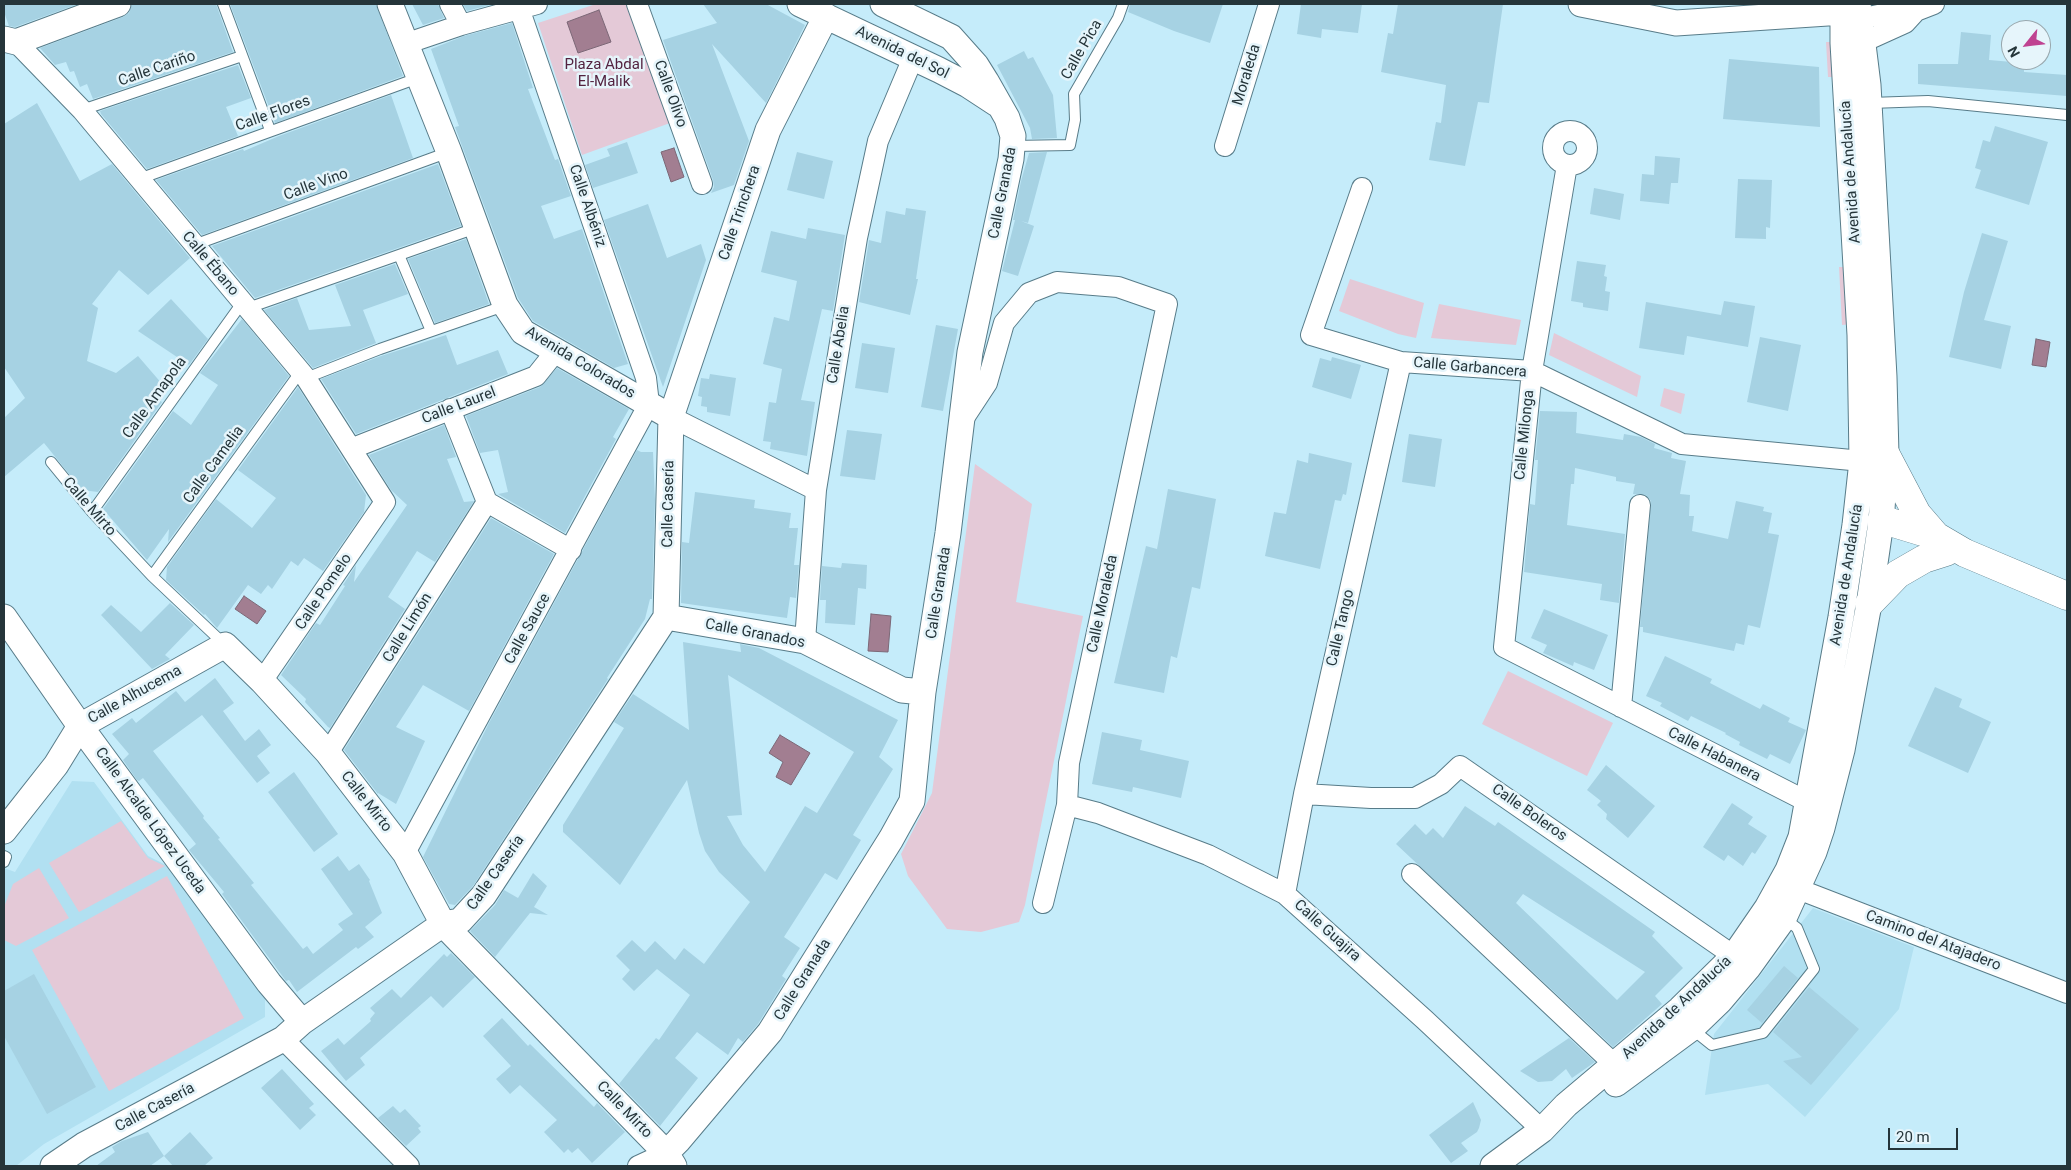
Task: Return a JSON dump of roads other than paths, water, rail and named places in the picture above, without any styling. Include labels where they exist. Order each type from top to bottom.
[{"type":"main road","points":[[1874,458],[1917,514],[1949,547]]},
{"type":"main road","points":[[1880,522],[1890,522],[2067,596]]},
{"type":"main road","points":[[1869,604],[1898,574],[1949,547]]},
{"type":"street","points":[[10,40],[118,4]]},
{"type":"street","name":"Avenida Colorados","points":[[390,4],[448,152],[505,306],[523,332],[671,417],[816,490]]},
{"type":"street","points":[[450,4],[461,25]]},
{"type":"street","name":"Calle Olivo","points":[[637,4],[702,184]]},
{"type":"street","name":"Avenida del Sol","points":[[800,4],[968,85],[1001,107]]},
{"type":"street","name":"Calle Granada","points":[[670,1159],[678,1141],[770,1032],[891,839],[912,801],[923,692],[964,418],[970,352],[1013,146],[1010,127],[1001,107],[976,65],[952,37],[883,4]]},
{"type":"street","name":"Moraleda","points":[[1225,146],[1269,4]]},
{"type":"street","points":[[1581,4],[1676,23],[1845,14],[1925,7]]},
{"type":"street","points":[[405,44],[461,25],[528,6]]},
{"type":"street","name":"Calle Albéniz","points":[[528,6],[646,378],[649,404]]},
{"type":"street","name":"Avenida de Andalucía","points":[[1493,1166],[1542,1130],[1566,1105],[1680,1009],[1734,956],[1767,908],[1788,870],[1801,837],[1822,728],[1854,534],[1874,458],[1880,299],[1869,104],[1845,14]]},
{"type":"street","name":"Avenida de Andalucía","points":[[1845,14],[1850,21],[1860,134],[1872,154]]},
{"type":"street","name":"Avenida de Andalucía","points":[[1542,1130],[1571,1117],[1692,1028],[1720,1001],[1748,968],[1784,918],[1798,889],[1822,828],[1842,750],[1869,604],[1880,522],[1859,316],[1843,43],[1845,14]]},
{"type":"street","name":"Calle Trinchera","points":[[671,417],[768,130],[826,16]]},
{"type":"street","name":"Calle Ébano","points":[[10,40],[82,110],[303,375],[352,448],[385,502]]},
{"type":"street","name":"Calle Abelia","points":[[805,641],[816,490],[857,238],[878,142],[913,58]]},
{"type":"street","name":"Calle Milonga","points":[[1504,647],[1532,372],[1567,165]]},
{"type":"street","name":"Calle Garbancera","points":[[1362,188],[1311,334],[1401,362],[1532,372],[1682,444],[1874,458]]},
{"type":"street","name":"Calle Moraleda","points":[[964,418],[987,383],[1004,322],[1029,293],[1057,282],[1118,287],[1167,304],[1069,763],[1067,805],[1043,903]]},
{"type":"street","points":[[1859,316],[1880,299]]},
{"type":"street","name":"Calle Laurel","points":[[352,448],[536,376],[556,351]]},
{"type":"street","name":"Calle Tango","points":[[1285,894],[1304,794],[1401,362]]},
{"type":"street","name":"Calle Sauce","points":[[406,853],[649,404]]},
{"type":"street","points":[[450,409],[487,502],[571,550]]},
{"type":"street","name":"Calle Casería","points":[[54,1166],[84,1145],[283,1039],[302,1022],[443,924],[460,921],[484,895],[666,617],[671,417]]},
{"type":"street","name":"Calle Pomelo","points":[[262,682],[385,502]]},
{"type":"street","name":"Calle Limón","points":[[328,753],[487,502]]},
{"type":"street","points":[[1621,707],[1640,505]]},
{"type":"street","points":[[1822,728],[1838,705],[1864,549],[1880,522]]},
{"type":"street","name":"Calle Alcalde López Uceda","points":[[4,617],[15,647],[80,726],[269,983],[302,1022]]},
{"type":"street","name":"Calle Granados","points":[[666,617],[805,641],[902,690],[923,692]]},
{"type":"street","name":"Calle Mirto","points":[[225,645],[328,753],[406,853],[443,924],[670,1159]]},
{"type":"street","name":"Calle Alhucema","points":[[4,831],[56,765],[80,726],[225,645]]},
{"type":"street","name":"Calle Habanera","points":[[1504,647],[1808,802]]},
{"type":"street","name":"Calle Boleros","points":[[1304,794],[1371,798],[1415,798],[1440,784],[1460,766],[1734,956]]},
{"type":"street","points":[[1808,802],[1822,828]]},
{"type":"street","name":"Calle Guajira","points":[[1067,805],[1098,813],[1208,855],[1285,894],[1425,1020],[1542,1130]]},
{"type":"street","name":"Avenida de Andalucía","points":[[1412,874],[1615,1065]]},
{"type":"street","name":"Camino del Atajadero","points":[[1798,889],[2067,993]]},
{"type":"street","points":[[1692,1028],[1691,1019],[1697,1008],[1729,975],[1734,956]]},
{"type":"street","points":[[283,1039],[408,1166]]},
{"type":"street","points":[[638,1166],[670,1159]]},
{"type":"lane","points":[[223,4],[270,130]]},
{"type":"lane","name":"Calle Pica","points":[[1013,146],[1070,145],[1075,120],[1074,94],[1118,18],[1123,4]]},
{"type":"lane","name":"Calle Cariño","points":[[82,110],[242,56]]},
{"type":"lane","name":"Calle Flores","points":[[139,179],[418,78]]},
{"type":"lane","points":[[1869,104],[1928,100],[2067,115]]},
{"type":"lane","name":"Calle Vino","points":[[194,245],[448,152]]},
{"type":"lane","points":[[245,306],[476,228]]},
{"type":"lane","points":[[399,255],[431,331]]},
{"type":"lane","name":"Calle Amapola","points":[[92,512],[245,306]]},
{"type":"lane","points":[[303,375],[505,306]]},
{"type":"lane","name":"Calle Camelia","points":[[152,576],[303,375]]},
{"type":"lane","name":"Calle Mirto","points":[[51,462],[92,512],[152,576],[225,645]]},
{"type":"lane","points":[[4,856],[6,857],[4,862]]},
{"type":"lane","points":[[1692,1028],[1712,1045],[1763,1033],[1814,968],[1797,928],[1784,918]]},
{"type":"park label","name":"Plaza Abdal El-Malik","points":[[604,74]]}]
